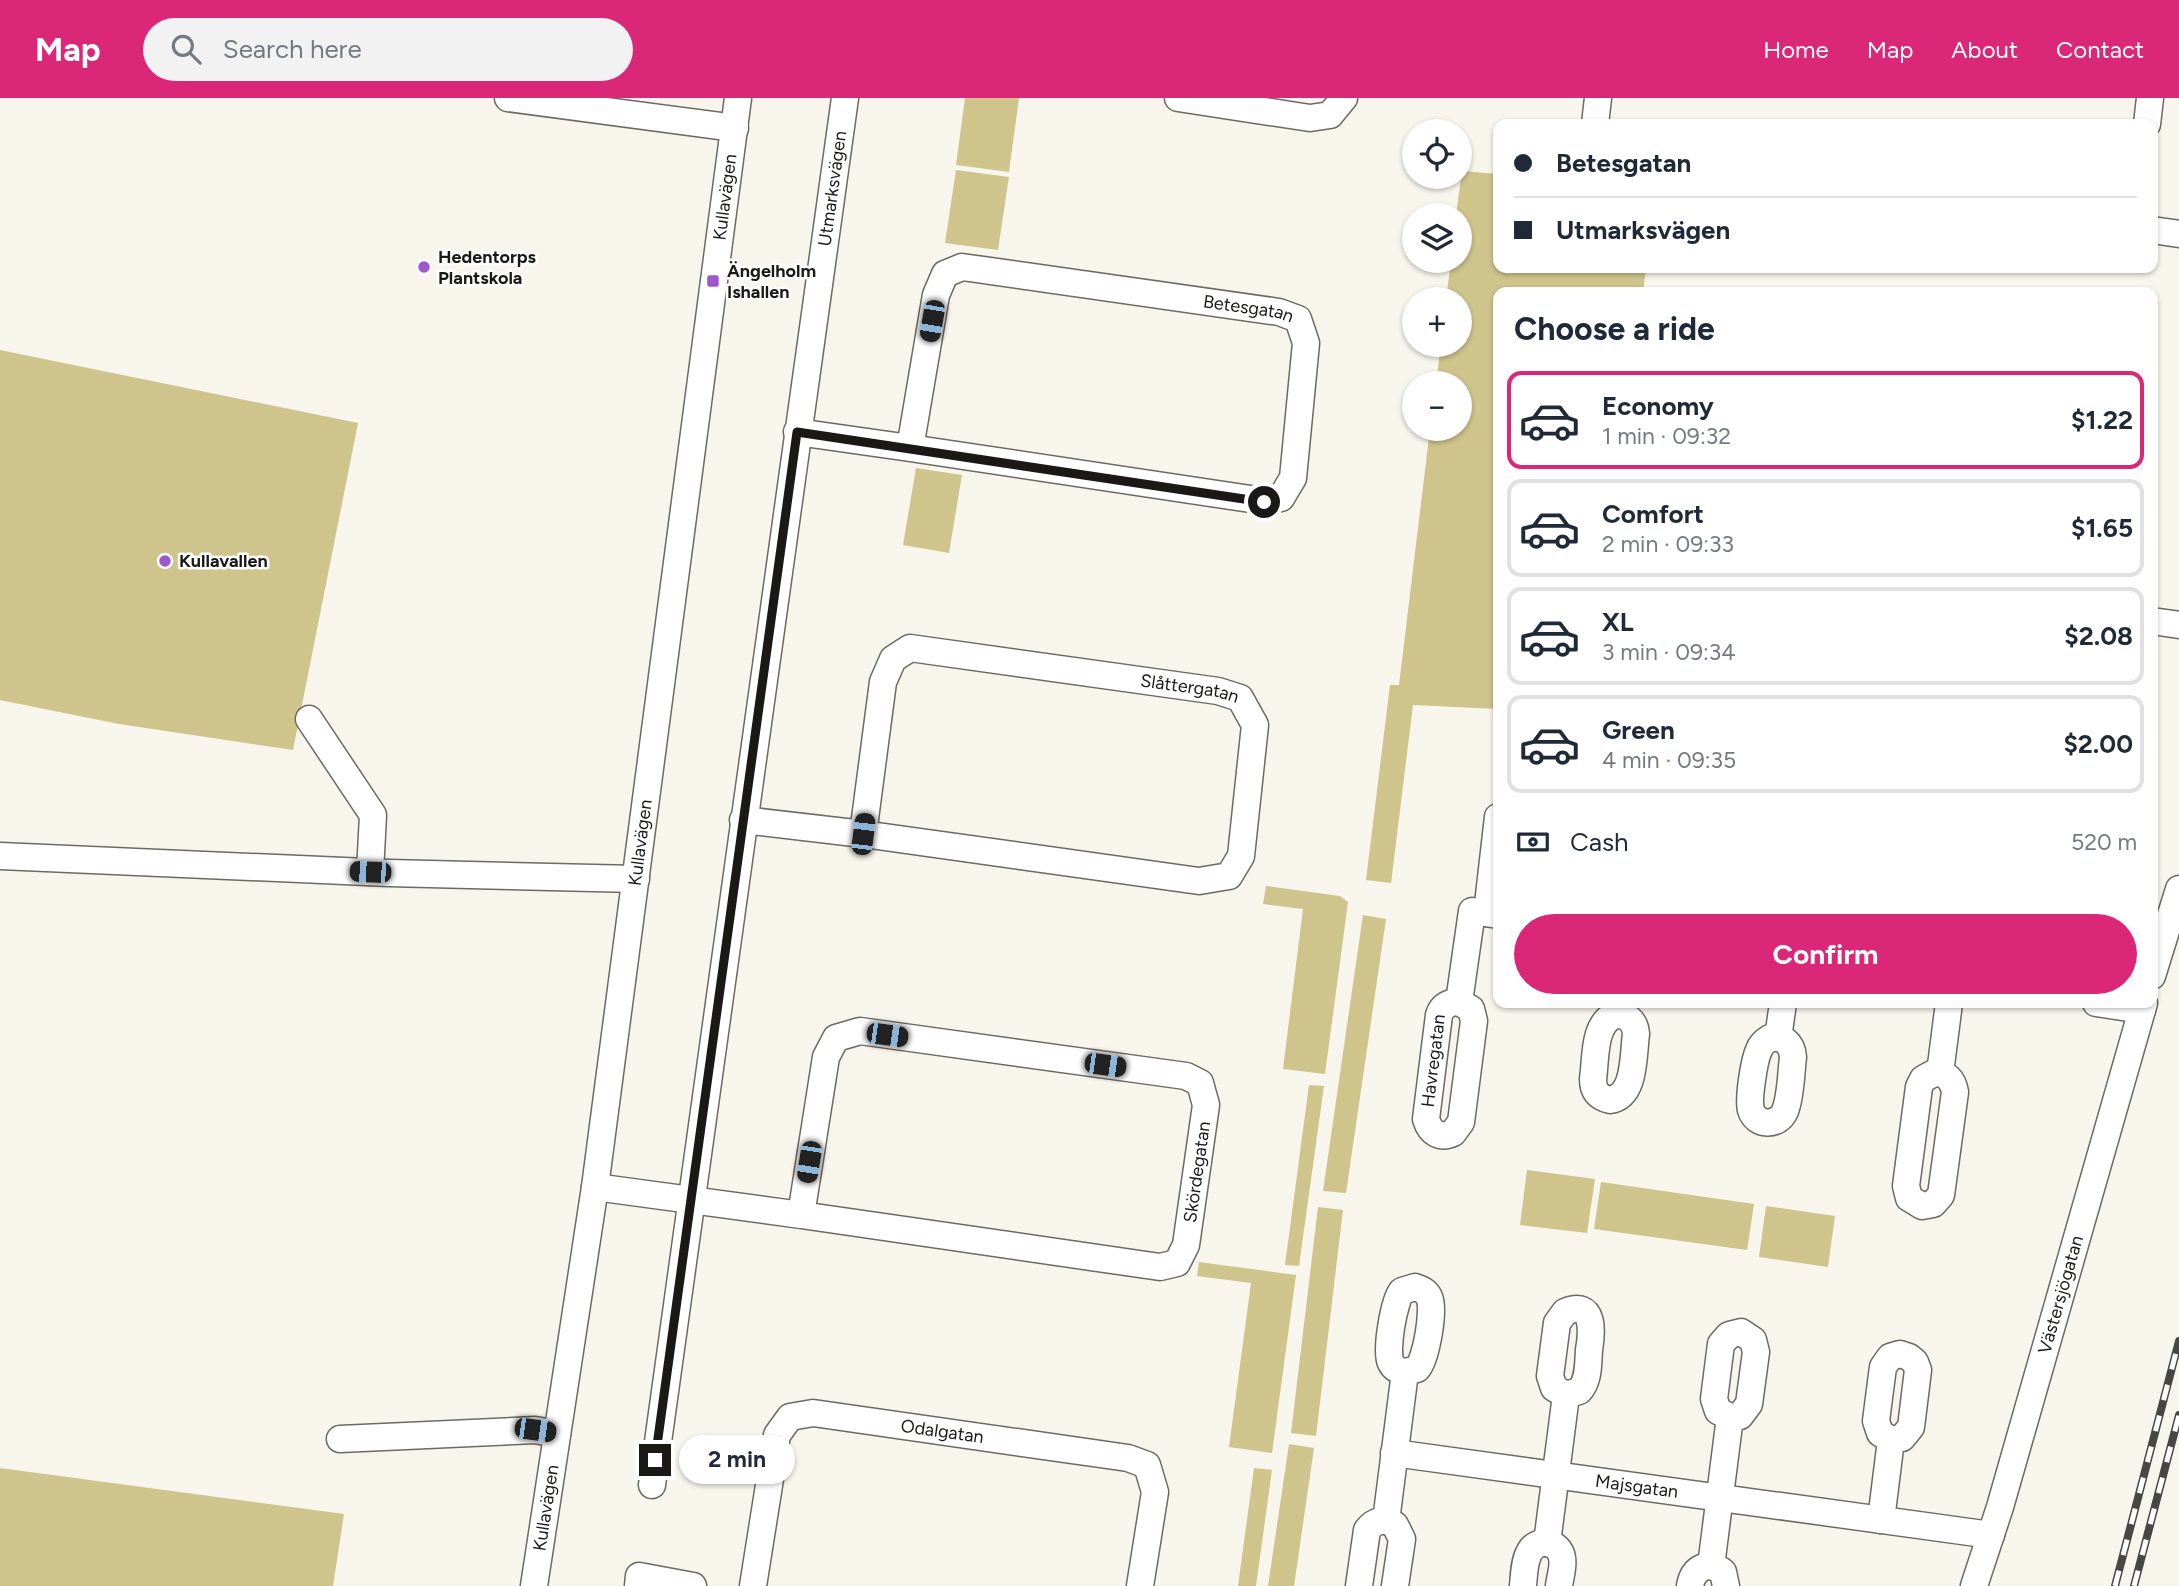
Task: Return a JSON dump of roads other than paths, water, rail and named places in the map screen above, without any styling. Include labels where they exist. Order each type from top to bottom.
[{"type":"street","points":[[508,98],[723,126]]},
{"type":"street","name":"Kullavägen","points":[[534,1586],[595,1187],[636,879],[723,126],[738,98]]},
{"type":"street","name":"Utmarksvägen","points":[[652,1485],[845,98]]},
{"type":"street","points":[[1178,98],[1310,118],[1330,115],[1344,98]]},
{"type":"street","points":[[1596,119],[1598,98]]},
{"type":"street","points":[[2148,119],[2150,98]]},
{"type":"street","points":[[2158,231],[2179,234]]},
{"type":"street","name":"Betesgatan","points":[[797,432],[1264,502],[1281,498],[1293,478],[1306,343],[1298,319],[1279,312],[962,267],[944,274],[936,295],[910,448]]},
{"type":"street","points":[[2158,622],[2179,625]]},
{"type":"street","name":"Slåttergatan","points":[[743,820],[1199,881],[1229,876],[1241,856],[1255,724],[1240,698],[1218,691],[910,648],[893,659],[883,682],[863,834]]},
{"type":"street","points":[[309,719],[373,815],[370,872]]},
{"type":"street","points":[[0,856],[370,872],[636,879]]},
{"type":"street","points":[[2158,957],[2179,889]]},
{"type":"street","name":"Havregatan","points":[[1459,1002],[1472,911],[1492,914]]},
{"type":"street","points":[[1778,1038],[1782,1008]]},
{"type":"street","points":[[1940,1073],[1949,1008]]},
{"type":"street","name":"Västersjögatan","points":[[1974,1586],[2142,1008]]},
{"type":"street","name":"Skördegatan","points":[[595,1187],[1160,1267],[1177,1263],[1186,1245],[1206,1105],[1200,1083],[1186,1076],[860,1031],[836,1038],[826,1056],[801,1215]]},
{"type":"street","points":[[1386,1521],[1405,1372]]},
{"type":"street","points":[[1547,1543],[1566,1395]]},
{"type":"street","name":"Odalgatan","points":[[753,1586],[777,1434],[790,1417],[813,1413],[1128,1458],[1147,1465],[1155,1492],[1140,1586]]},
{"type":"street","points":[[1690,1586],[1695,1572],[1701,1567],[1719,1576],[1719,1497],[1730,1417]]},
{"type":"street","points":[[340,1439],[535,1430],[557,1433]]},
{"type":"street","points":[[1881,1520],[1891,1440]]},
{"type":"street","name":"Majsgatan","points":[[1394,1453],[1991,1535]]},
{"type":"street","points":[[1359,1586],[1367,1530],[1373,1524],[1386,1521],[1395,1525],[1401,1535],[1395,1586]]},
{"type":"street","points":[[1523,1586],[1528,1553],[1537,1545],[1547,1543],[1556,1547],[1562,1558],[1559,1586]]},
{"type":"street","points":[[639,1581],[693,1586]]},
{"type":"railway","points":[[2115,1586],[2179,1341]]},
{"type":"railway","points":[[2134,1586],[2179,1415]]},
{"type":"place","name":"Hedentorps Plantskola","points":[[424,267]]},
{"type":"place","name":"Ängelholm Ishallen","points":[[713,281]]},
{"type":"place","name":"Kullavallen","points":[[165,561]]}]
